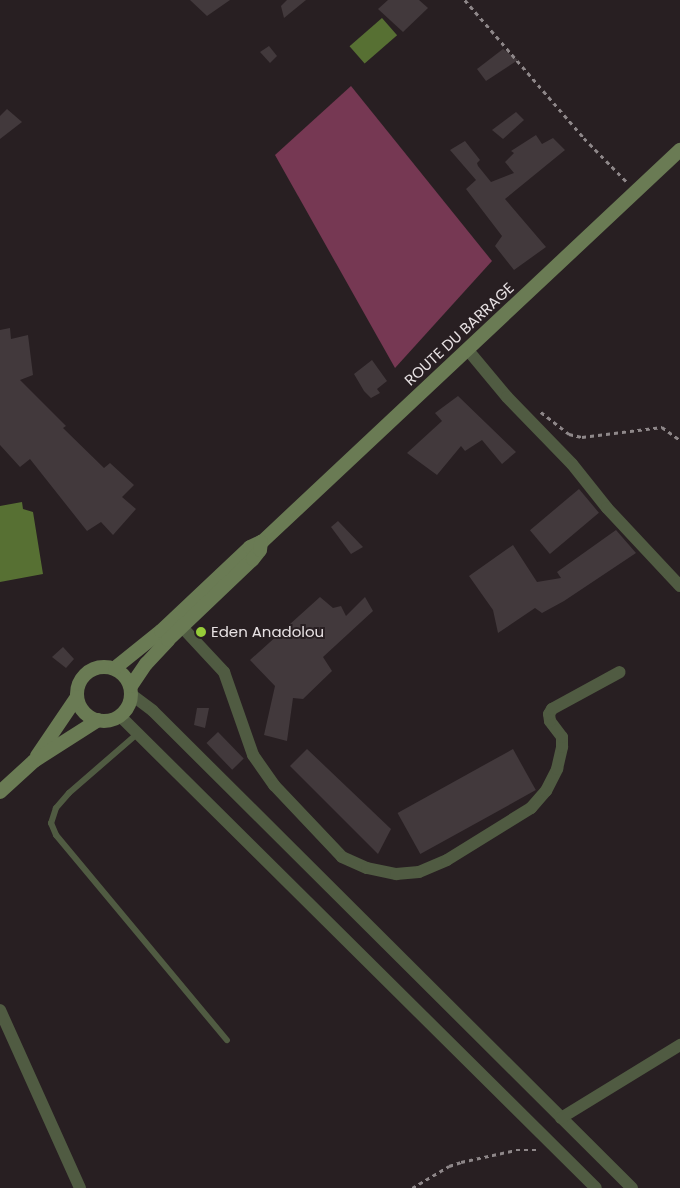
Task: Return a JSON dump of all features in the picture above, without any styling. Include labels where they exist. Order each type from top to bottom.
[{"type":"main road","name":"ROUTE DU BARRAGE","points":[[115,668],[161,632],[250,547],[261,542],[680,150]]},
{"type":"main road","name":"ROUTE DU BARRAGE","points":[[120,716],[130,704],[131,690],[154,654],[250,562],[260,550],[261,542]]},
{"type":"main road","points":[[34,761],[77,697],[80,680],[86,673],[96,667],[115,668],[125,675],[131,690]]},
{"type":"main road","points":[[77,697],[84,712],[98,720],[113,720],[120,716]]},
{"type":"main road","points":[[0,792],[34,761],[98,720]]},
{"type":"street","points":[[467,349],[507,397],[572,464],[607,508],[680,586]]},
{"type":"street","points":[[182,627],[224,672],[253,755],[274,785],[342,857],[367,868],[396,874],[419,872],[447,860],[531,808],[546,791],[557,769],[562,747],[562,737],[550,721],[549,714],[552,709],[620,672]]},
{"type":"street","points":[[131,690],[632,1188]]},
{"type":"street","points":[[120,716],[596,1188]]},
{"type":"street","points":[[0,1010],[80,1188]]},
{"type":"street","points":[[561,1118],[680,1045]]},
{"type":"lane","points":[[137,734],[69,793],[56,808],[51,823],[56,835],[226,1040]]},
{"type":"path","points":[[465,0],[584,138],[636,190]]},
{"type":"path","points":[[539,411],[569,434],[582,437],[662,427],[680,440]]},
{"type":"path","points":[[412,1188],[450,1166],[461,1162],[516,1150],[557,1150]]},
{"type":"shaded area","points":[[382,18],[397,35],[365,64],[350,46]]},
{"type":"shaded area","points":[[351,86],[492,261],[395,368],[275,155]]},
{"type":"shaded area","points":[[22,502],[23,509],[33,512],[43,574],[0,582],[0,506]]},
{"type":"building","points":[[190,0],[230,0],[207,16]]},
{"type":"building","points":[[287,0],[306,0],[284,18],[281,6]]},
{"type":"building","points":[[388,0],[419,0],[428,8],[403,32],[378,9]]},
{"type":"building","points":[[269,46],[277,56],[270,63],[260,52]]},
{"type":"building","points":[[503,49],[518,60],[486,81],[477,69]]},
{"type":"building","points":[[7,109],[22,122],[0,139],[0,116]]},
{"type":"building","points":[[516,112],[524,120],[503,139],[492,130]]},
{"type":"building","points":[[536,135],[542,144],[553,138],[565,150],[505,199],[546,247],[514,270],[495,246],[502,236],[466,189],[476,180],[450,150],[465,141],[480,160],[477,163],[478,166],[491,182],[514,173],[505,162],[514,153],[511,151]]},
{"type":"building","points":[[10,328],[11,339],[28,335],[33,375],[20,380],[66,426],[63,428],[104,468],[110,463],[134,485],[122,497],[136,509],[113,535],[101,522],[87,531],[30,459],[20,467],[0,445],[0,330]]},
{"type":"building","points":[[372,360],[387,381],[377,389],[380,393],[371,398],[364,391],[354,374]]},
{"type":"building","points":[[458,396],[516,452],[502,464],[482,440],[465,451],[461,446],[437,475],[407,453],[442,421],[435,413]]},
{"type":"building","points":[[579,489],[599,513],[550,554],[530,530]]},
{"type":"building","points":[[338,521],[363,547],[351,554],[331,527]]},
{"type":"building","points":[[616,530],[636,553],[564,601],[542,613],[535,608],[498,633],[493,610],[469,576],[513,545],[537,582],[561,578],[557,572]]},
{"type":"building","points":[[320,597],[333,608],[341,606],[346,616],[365,597],[373,611],[323,657],[332,671],[303,699],[293,698],[287,741],[264,735],[275,686],[250,660]]},
{"type":"building","points":[[63,647],[74,659],[66,668],[52,657]]},
{"type":"building","points":[[197,708],[209,708],[205,728],[194,725]]},
{"type":"building","points":[[218,732],[244,759],[232,770],[206,743]]},
{"type":"building","points":[[307,749],[391,829],[378,854],[290,766]]},
{"type":"building","points":[[513,749],[536,790],[420,854],[398,813]]},
{"type":"place","name":"Eden Anadolou","points":[[201,632]]}]
